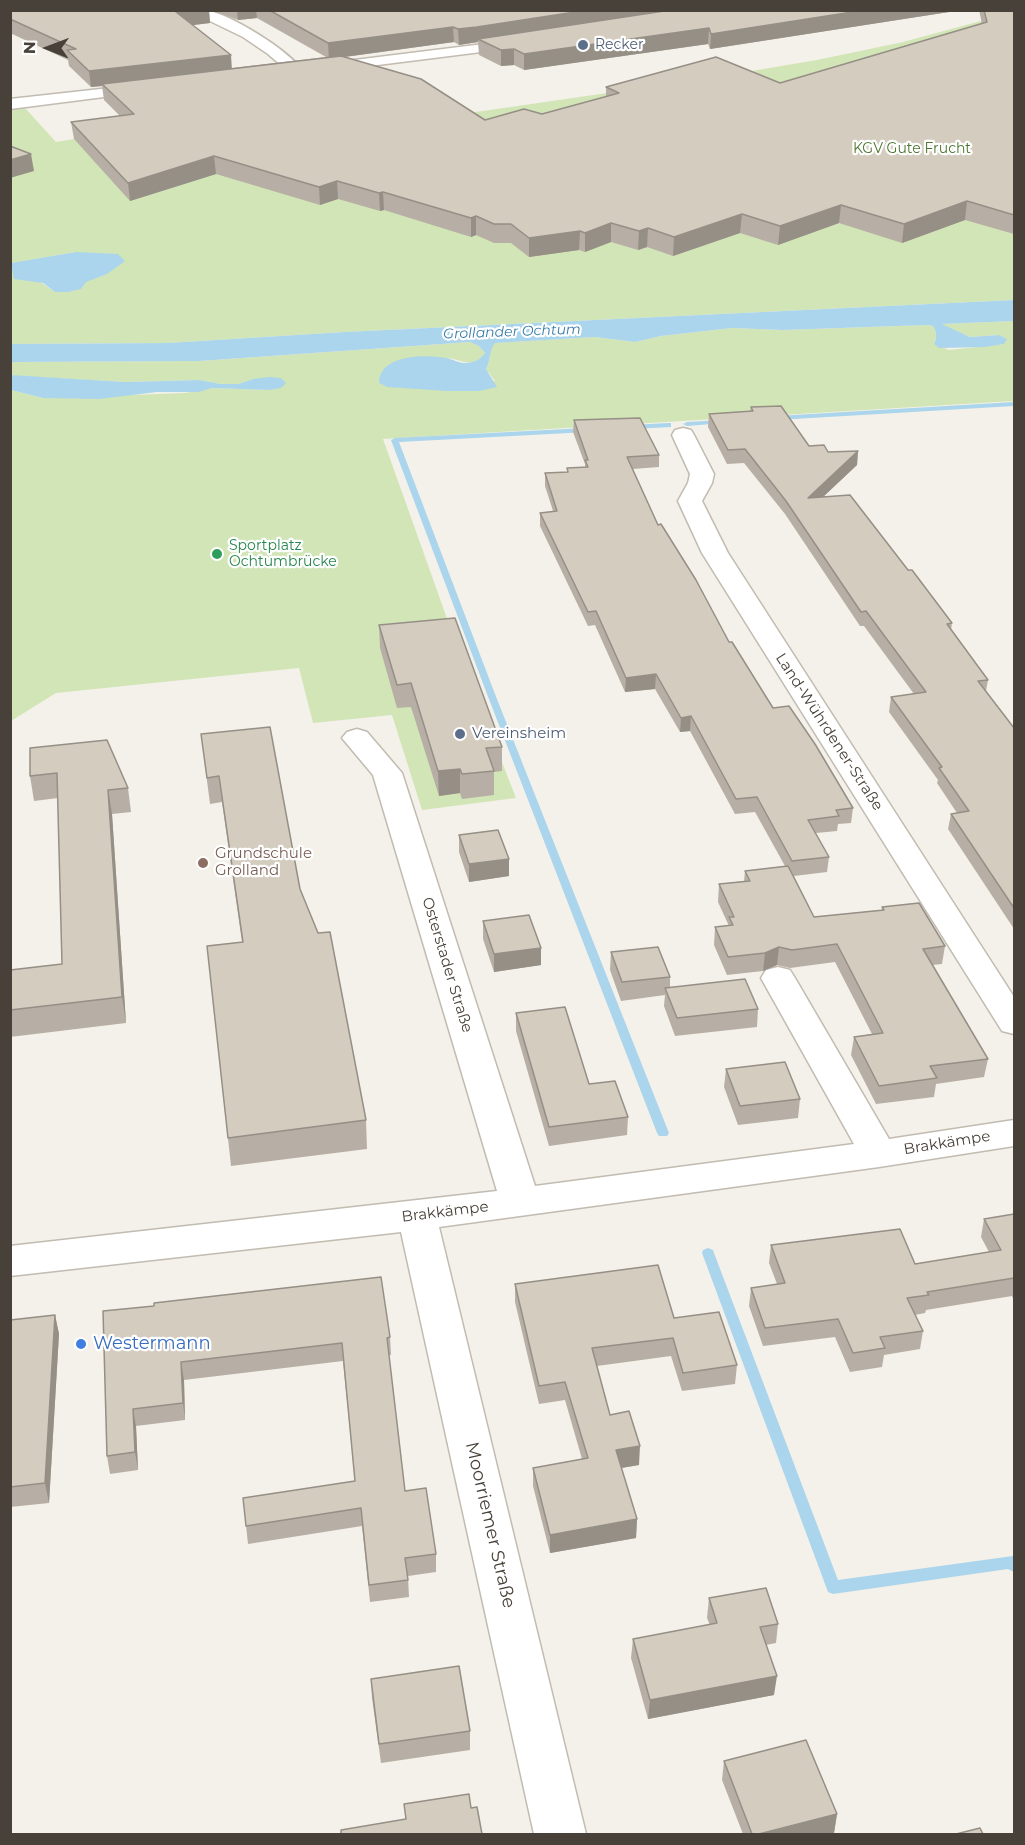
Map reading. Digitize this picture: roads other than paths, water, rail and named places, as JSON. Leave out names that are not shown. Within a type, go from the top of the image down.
[{"type":"street","points":[[193,10],[272,48],[296,71]]},
{"type":"street","points":[[272,74],[542,40]]},
{"type":"street","points":[[10,104],[166,86]]},
{"type":"street","name":"Land-Wührdener-Straße","points":[[683,435],[702,474],[700,483],[690,501],[715,553],[1014,1023]]},
{"type":"street","name":"Osterstader Straße","points":[[357,738],[387,772],[520,1202]]},
{"type":"street","points":[[778,978],[879,1154]]},
{"type":"street","name":"Brakkämpe","points":[[10,1260],[417,1216],[879,1154],[1014,1133]]},
{"type":"street","name":"Moorriemer Straße","points":[[417,1216],[560,1834]]},
{"type":"water","points":[[76,252],[118,254],[125,261],[107,274],[86,282],[81,289],[68,292],[55,292],[43,283],[14,279],[11,263]]},
{"type":"water","name":"Grollander Ochtum","points":[[1014,300],[1014,321],[942,324],[970,337],[999,335],[1007,339],[1004,344],[985,347],[939,348],[934,344],[936,335],[933,326],[927,325],[782,330],[732,328],[661,336],[635,342],[595,337],[495,343],[486,369],[497,387],[479,391],[387,387],[379,383],[381,373],[387,366],[405,358],[427,356],[464,363],[476,361],[485,353],[479,346],[470,342],[199,361],[11,362],[11,344],[168,343],[345,332]]},
{"type":"water","points":[[10,375],[125,382],[199,380],[221,384],[238,384],[269,377],[281,378],[286,383],[281,388],[269,390],[212,388],[198,392],[157,392],[99,399],[43,398],[11,390]]},
{"type":"waterway","points":[[777,418],[1014,404]]},
{"type":"waterway","points":[[687,424],[722,422]]},
{"type":"waterway","points":[[631,427],[668,425]]},
{"type":"waterway","points":[[585,430],[395,440],[491,694],[663,1133]]},
{"type":"waterway","points":[[708,1253],[833,1587],[1013,1562],[1014,1566]]},
{"type":"place","name":"Recker","points":[[583,45]]},
{"type":"place","name":"Sportplatz Ochtumbrücke","points":[[217,554]]},
{"type":"place","name":"Vereinsheim","points":[[460,734]]},
{"type":"place","name":"Grundschule Grolland","points":[[203,863]]},
{"type":"place","name":"Westermann","points":[[81,1344]]},
{"type":"park label","name":"KGV Gute Frucht","points":[[912,149]]}]
